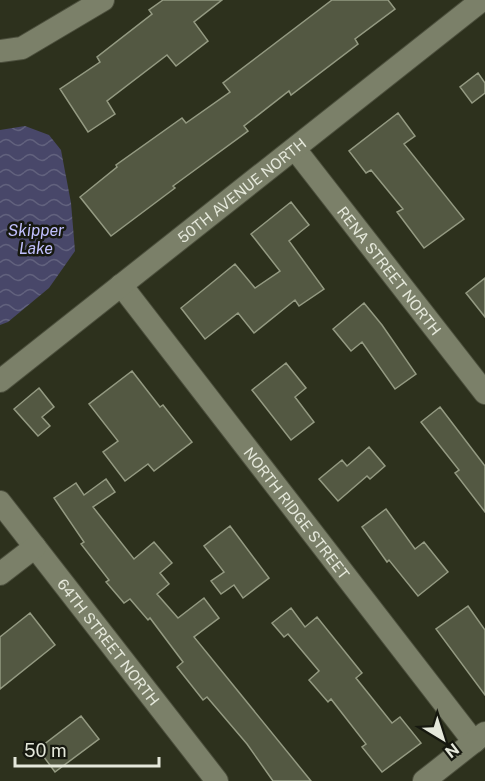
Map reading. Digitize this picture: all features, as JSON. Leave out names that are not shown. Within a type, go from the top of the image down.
[{"type":"street","points":[[0,51],[22,48],[102,0]]},
{"type":"street","name":"50TH AVENUE NORTH","points":[[0,381],[482,0]]},
{"type":"street","name":"RENA STREET NORTH","points":[[295,149],[485,393]]},
{"type":"street","name":"NORTH RIDGE STREET","points":[[121,285],[480,738]]},
{"type":"street","name":"64TH STREET NORTH","points":[[0,502],[217,781]]},
{"type":"street","points":[[0,574],[35,547]]},
{"type":"street","points":[[424,781],[480,738]]},
{"type":"water","name":"Skipper Lake","points":[[25,126],[49,135],[61,150],[71,203],[75,251],[49,288],[8,322],[0,325],[0,130]]},
{"type":"building","points":[[163,0],[222,0],[194,22],[208,41],[176,66],[167,55],[107,101],[115,114],[88,132],[60,89],[100,62],[97,57],[152,14],[149,10]]},
{"type":"building","points":[[332,0],[388,0],[395,9],[355,39],[358,44],[291,95],[289,91],[244,126],[248,131],[173,186],[175,188],[111,236],[80,197],[117,167],[116,165],[182,118],[186,123],[230,92],[223,83]]},
{"type":"building","points":[[478,73],[485,83],[485,93],[472,103],[460,87]]},
{"type":"building","points":[[398,113],[415,136],[404,144],[464,219],[424,248],[397,212],[403,209],[371,170],[366,173],[349,151]]},
{"type":"building","points":[[291,202],[309,225],[289,241],[324,289],[299,306],[295,300],[254,333],[238,313],[205,339],[181,308],[235,264],[255,288],[280,271],[251,234]]},
{"type":"building","points":[[485,278],[485,317],[466,293]]},
{"type":"building","points":[[364,303],[416,374],[395,389],[362,342],[351,351],[333,329]]},
{"type":"building","points":[[286,363],[306,388],[295,397],[314,422],[291,440],[252,390]]},
{"type":"building","points":[[132,371],[160,407],[163,405],[192,442],[154,471],[148,464],[125,481],[103,452],[118,441],[89,404]]},
{"type":"building","points":[[39,388],[54,407],[42,417],[50,426],[38,436],[14,409]]},
{"type":"building","points":[[440,407],[485,466],[485,512],[455,473],[459,470],[421,422]]},
{"type":"building","points":[[369,447],[385,466],[370,479],[367,476],[338,501],[319,479],[342,460],[347,466]]},
{"type":"building","points":[[106,479],[115,492],[93,507],[134,559],[154,542],[172,563],[160,573],[169,584],[157,594],[178,618],[204,598],[219,618],[194,637],[311,781],[273,781],[247,744],[207,697],[203,700],[177,667],[183,662],[150,618],[148,620],[130,599],[124,603],[106,582],[109,580],[81,544],[84,542],[54,498],[76,483],[84,495]]},
{"type":"building","points":[[386,509],[415,549],[424,542],[448,572],[418,596],[389,560],[387,562],[362,527]]},
{"type":"building","points":[[230,526],[269,578],[243,598],[234,585],[221,594],[211,581],[224,572],[204,546]]},
{"type":"building","points":[[468,606],[485,630],[485,695],[436,629]]},
{"type":"building","points":[[291,608],[305,627],[317,617],[362,673],[356,678],[392,723],[400,717],[421,743],[382,772],[362,747],[366,744],[331,699],[328,702],[309,680],[319,671],[288,634],[284,637],[272,623]]},
{"type":"building","points":[[30,613],[55,645],[0,689],[0,637]]},
{"type":"building","points":[[81,716],[99,739],[55,772],[38,749]]}]
